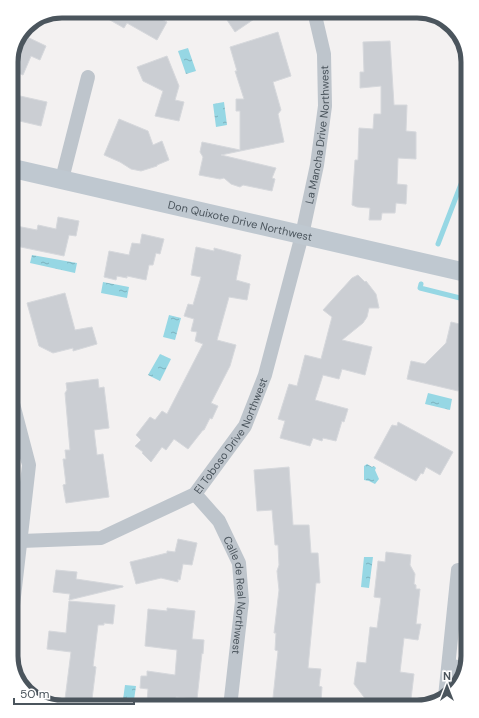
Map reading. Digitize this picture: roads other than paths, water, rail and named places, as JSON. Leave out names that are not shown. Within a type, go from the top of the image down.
[{"type":"street","name":"La Mancha Drive Northwest","points":[[302,235],[317,165],[325,106],[324,54],[316,18]]},
{"type":"street","points":[[62,179],[88,77]]},
{"type":"street","name":"Don Quixote Drive Northwest","points":[[18,170],[461,271]]},
{"type":"street","name":"El Toboso Drive Northwest","points":[[18,540],[101,538],[195,494],[245,426],[265,375],[302,235]]},
{"type":"street","points":[[18,423],[29,465],[18,528]]},
{"type":"street","name":"Calle de Real Northwest","points":[[195,494],[219,521],[239,563],[242,601],[231,700]]},
{"type":"street","points":[[446,689],[458,570]]},
{"type":"street","points":[[449,665],[459,668]]},
{"type":"water","points":[[188,48],[196,71],[186,74],[178,51]]},
{"type":"water","points":[[224,102],[227,125],[216,127],[213,104]]},
{"type":"water","points":[[32,255],[77,263],[75,273],[30,263]]},
{"type":"water","points":[[103,282],[129,287],[127,298],[101,293]]},
{"type":"water","points":[[169,315],[181,318],[175,340],[163,337]]},
{"type":"water","points":[[160,354],[171,359],[160,381],[148,375]]},
{"type":"water","points":[[428,393],[452,399],[450,410],[425,404]]},
{"type":"water","points":[[367,464],[376,468],[375,470],[379,479],[375,484],[364,480],[364,466]]},
{"type":"water","points":[[364,557],[373,557],[369,588],[361,587]]},
{"type":"water","points":[[125,685],[136,686],[134,700],[123,700]]},
{"type":"waterway","points":[[438,244],[461,184]]},
{"type":"waterway","points":[[421,284],[420,288],[461,298]]}]
